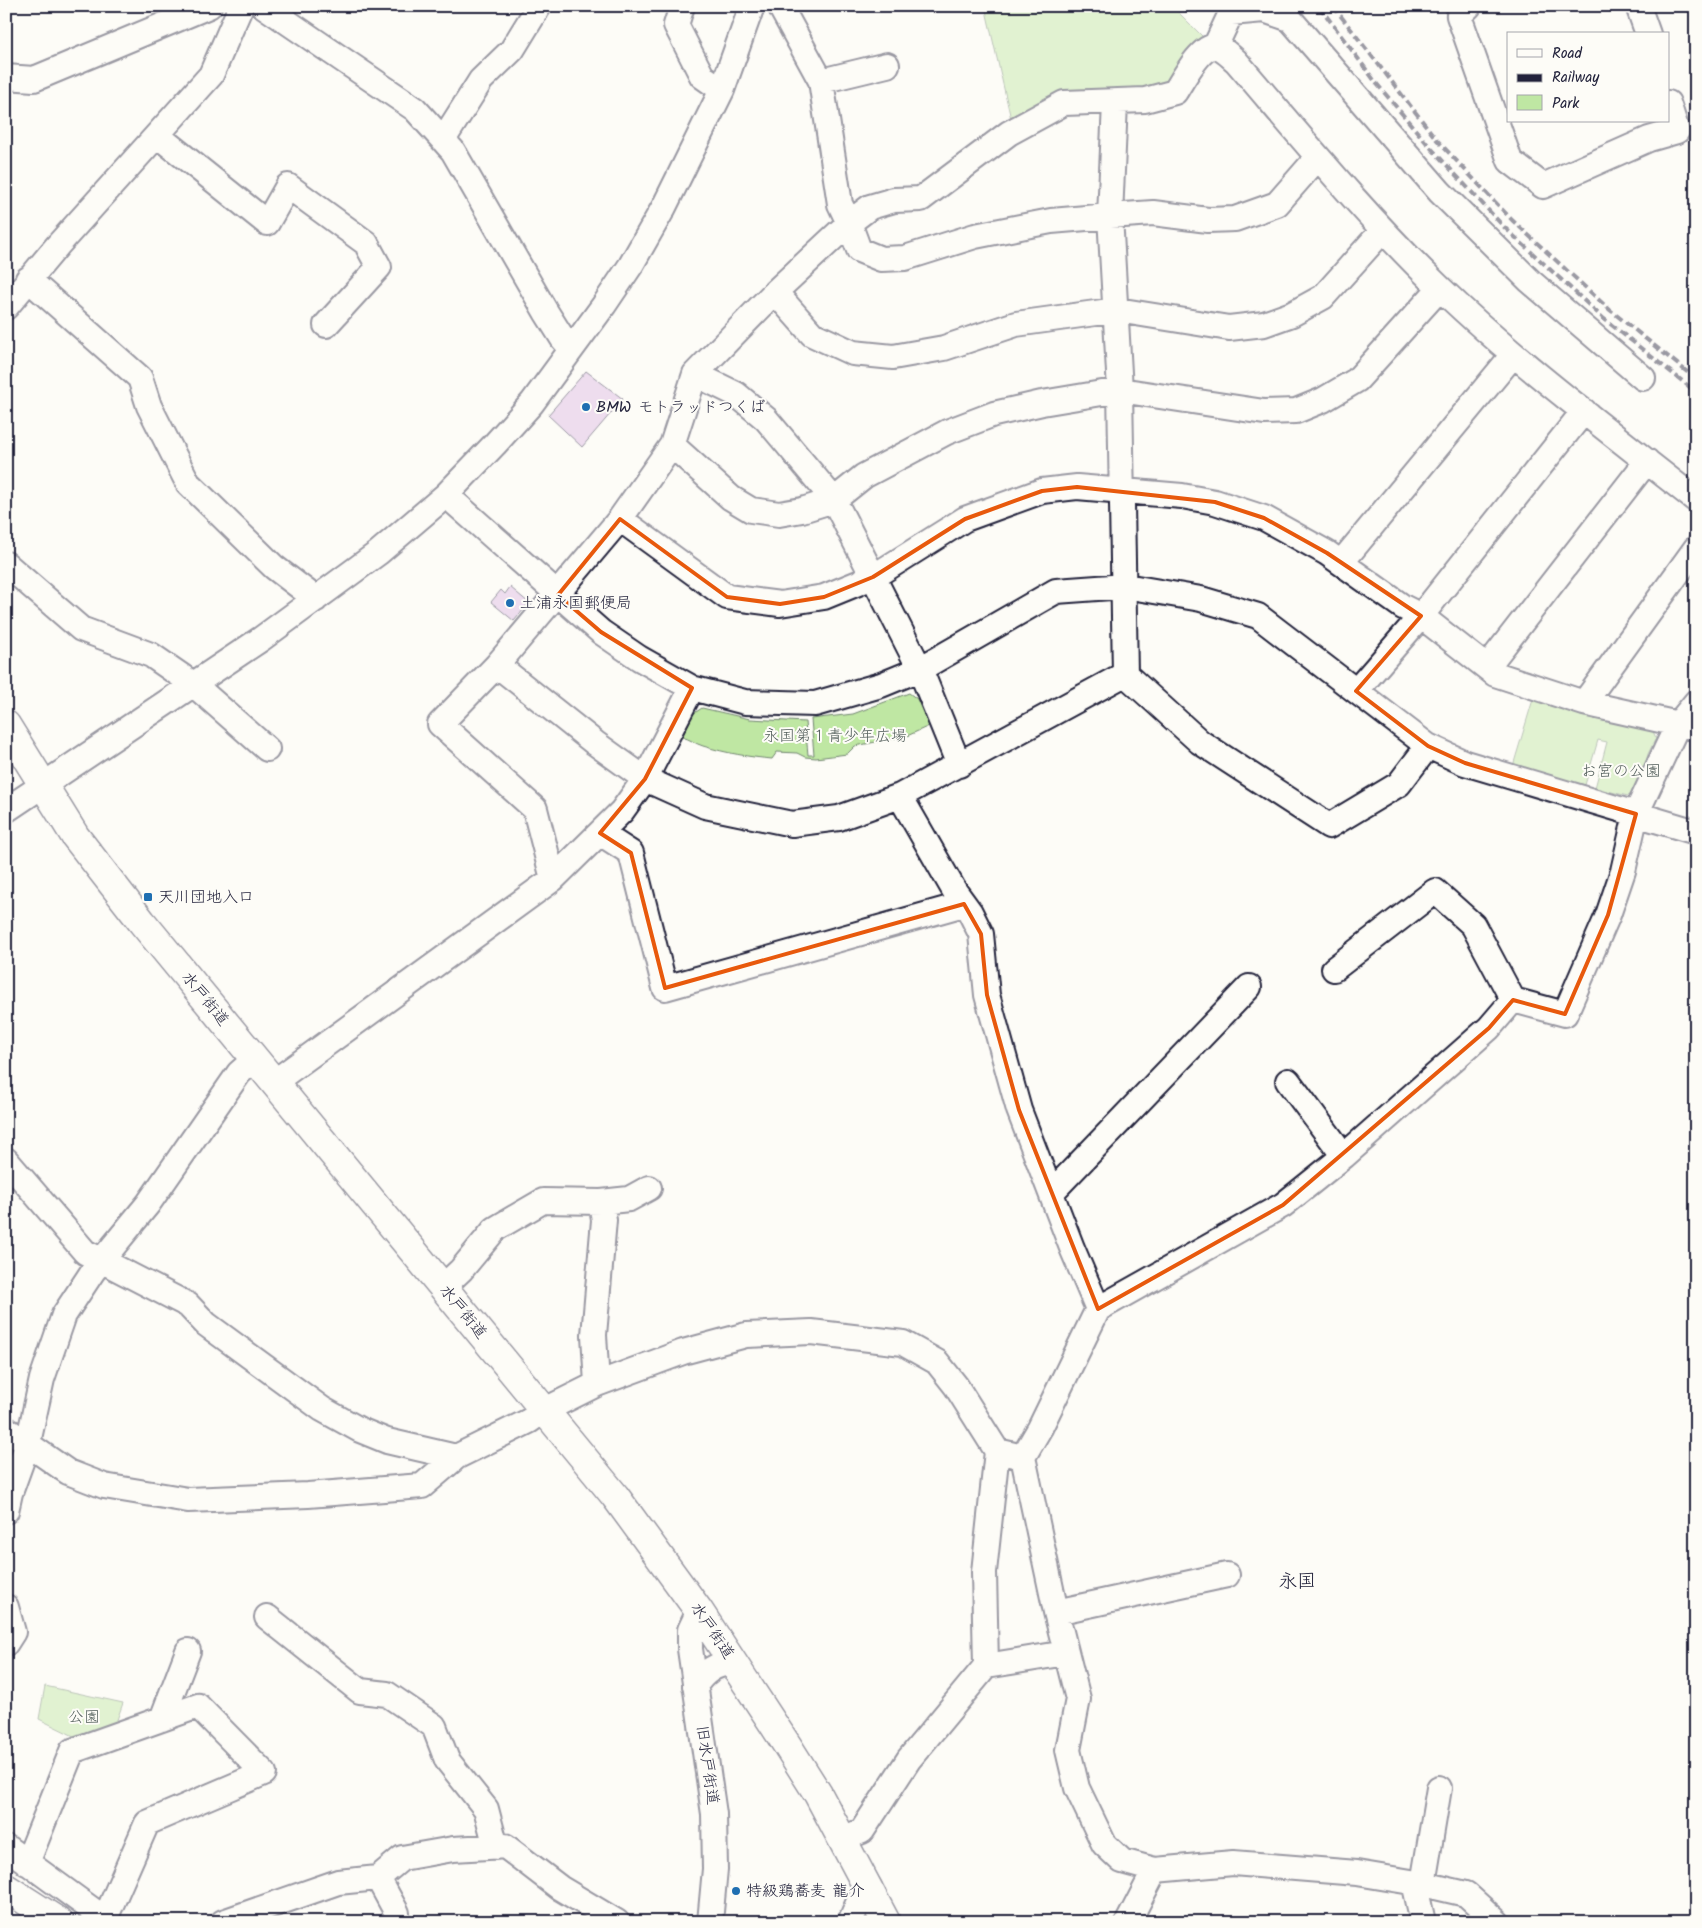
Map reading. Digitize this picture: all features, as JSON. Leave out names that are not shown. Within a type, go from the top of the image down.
[{"type":"highway","name":"水戸街道","points":[[6,724],[76,836],[130,907],[615,1496],[699,1611],[803,1770],[886,1922]]},
{"type":"highway","points":[[6,1888],[60,1922]]},
{"type":"street","points":[[6,77],[34,79],[209,6]]},
{"type":"street","points":[[6,307],[28,279],[211,75],[241,6]]},
{"type":"street","points":[[264,6],[415,109],[453,151],[546,312],[563,339],[572,348]]},
{"type":"street","points":[[443,140],[481,80],[512,50],[539,6]]},
{"type":"street","points":[[682,6],[676,25],[702,76],[722,90]]},
{"type":"street","points":[[6,810],[261,639],[378,553],[446,495],[532,403],[631,265],[664,207],[722,90],[752,6]]},
{"type":"street","points":[[780,6],[821,81],[840,204],[859,250],[881,259],[905,258],[975,236],[1051,221],[1153,213],[1208,220],[1235,219],[1277,204],[1318,157]]},
{"type":"street","points":[[1469,6],[1459,16],[1510,161],[1543,186],[1650,139],[1686,134],[1670,106]]},
{"type":"street","points":[[1638,6],[1647,32]]},
{"type":"street","points":[[1215,46],[1231,13],[1264,10],[1290,20],[1440,192],[1530,282],[1643,378]]},
{"type":"street","points":[[553,879],[535,809],[440,724],[497,665],[558,595],[620,519],[672,445],[695,374],[775,292],[849,222],[870,207],[894,200],[921,199],[1008,133],[1064,104],[1115,103],[1145,100],[1175,92],[1198,58],[1208,48],[1215,46],[1226,52],[1236,61],[1383,230],[1440,288],[1513,355],[1696,500]]},
{"type":"street","points":[[821,81],[887,65]]},
{"type":"street","points":[[1115,103],[1110,216],[1117,310],[1120,390],[1125,586],[1125,674],[1200,742],[1329,826],[1398,784],[1428,746]]},
{"type":"street","points":[[157,135],[267,223],[288,186],[366,243],[379,267],[326,325]]},
{"type":"street","points":[[775,292],[812,334],[853,354],[893,357],[944,348],[1016,324],[1117,310],[1229,328],[1264,324],[1292,314],[1323,297],[1383,230]]},
{"type":"street","points":[[28,279],[140,378],[149,406],[188,483],[274,567],[316,599]]},
{"type":"street","points":[[672,445],[731,498],[751,510],[779,514],[802,510],[834,500],[864,476],[963,426],[994,414],[1120,390],[1264,412],[1296,411],[1323,400],[1357,380],[1440,288]]},
{"type":"street","points":[[1341,562],[1513,355]]},
{"type":"street","points":[[695,374],[736,394],[766,419],[834,500],[920,669],[959,765]]},
{"type":"street","points":[[1356,692],[1421,616],[1584,411]]},
{"type":"street","points":[[1487,667],[1647,461]]},
{"type":"street","points":[[620,519],[727,597],[780,604],[824,597],[873,577],[965,519],[1042,491],[1077,487],[1182,496],[1215,502],[1264,518],[1341,562],[1403,607],[1421,616],[1495,674],[1584,703],[1687,726]]},
{"type":"street","points":[[446,495],[558,595],[609,637],[639,658],[692,688],[745,702],[815,704],[881,685],[920,669],[1056,591],[1125,586],[1201,599],[1258,616],[1428,746],[1465,763],[1696,832]]},
{"type":"street","points":[[1584,703],[1696,548]]},
{"type":"street","points":[[6,564],[81,629],[151,655],[193,684],[267,749]]},
{"type":"street","points":[[497,665],[595,743],[646,780],[705,806],[792,824],[839,818],[900,796],[1125,674]]},
{"type":"street","points":[[274,1082],[553,879],[622,811],[646,780],[692,688]]},
{"type":"street","points":[[1334,969],[1435,891],[1473,925],[1513,1000],[1565,1014],[1608,915],[1623,871],[1636,814],[1687,726],[1696,702]]},
{"type":"street","points":[[900,796],[981,934],[987,995],[1019,1110],[1098,1309]]},
{"type":"street","points":[[600,833],[631,853],[665,988],[964,904]]},
{"type":"street","points":[[1051,1192],[1140,1103],[1249,987]]},
{"type":"street","points":[[1497,1922],[1466,1894],[1419,1883],[1357,1873],[1233,1864],[1154,1870],[1122,1861],[1104,1844],[1076,1788],[1068,1750],[1078,1699],[1056,1612],[1023,1457],[1040,1428],[1098,1309],[1283,1205],[1344,1156],[1488,1028],[1513,1000]]},
{"type":"street","points":[[6,1511],[10,1493],[28,1443],[42,1379],[64,1315],[101,1262],[148,1204],[239,1073],[255,1059]]},
{"type":"street","points":[[1288,1081],[1344,1156]]},
{"type":"street","points":[[6,1160],[85,1252],[101,1262],[188,1305],[206,1324],[337,1417],[387,1441],[456,1457]]},
{"type":"street","points":[[442,1287],[461,1270],[495,1228],[543,1201],[601,1202],[629,1198],[649,1188]]},
{"type":"street","points":[[597,1384],[594,1336],[604,1220],[601,1202]]},
{"type":"street","points":[[6,1429],[68,1472],[104,1486],[188,1500],[308,1495],[422,1486],[456,1457],[529,1421],[543,1410],[597,1384],[683,1352],[746,1334],[811,1332],[903,1343],[937,1362],[956,1386],[997,1451],[984,1572],[986,1666]]},
{"type":"street","points":[[997,1451],[1023,1457]]},
{"type":"street","points":[[1056,1612],[1227,1575]]},
{"type":"street","points":[[6,1607],[13,1632],[6,1643]]},
{"type":"street","name":"旧水戸街道","points":[[699,1611],[690,1630],[695,1686],[714,1814],[715,1870],[710,1922]]},
{"type":"street","points":[[267,1617],[360,1691],[387,1694],[434,1726],[447,1760],[486,1809],[496,1847]]},
{"type":"street","points":[[162,1719],[188,1652]]},
{"type":"street","points":[[842,1839],[862,1831],[909,1759],[986,1666],[1066,1652]]},
{"type":"street","points":[[695,1686],[712,1668],[724,1663],[734,1664]]},
{"type":"street","points":[[6,1847],[27,1864],[107,1920],[147,1823],[264,1773],[198,1706],[72,1751],[27,1864]]},
{"type":"street","points":[[1423,1922],[1419,1883],[1439,1788]]},
{"type":"street","points":[[224,1922],[338,1882],[378,1878],[402,1858],[453,1849],[505,1846],[560,1888],[617,1922]]},
{"type":"street","points":[[1128,1922],[1154,1870]]},
{"type":"street","points":[[378,1878],[397,1912],[396,1922]]},
{"type":"street","points":[[850,1922],[862,1894],[869,1888]]},
{"type":"highlighted area","points":[[1077,487],[1215,502],[1264,518],[1327,553],[1421,616],[1356,691],[1428,746],[1465,763],[1636,814],[1608,915],[1565,1014],[1513,1000],[1489,1028],[1283,1205],[1098,1309],[1019,1110],[987,995],[981,934],[964,904],[665,988],[631,853],[600,833],[645,779],[692,688],[601,632],[558,595],[620,519],[727,597],[780,604],[824,597],[873,577],[965,519],[1042,491]]},
{"type":"green space","points":[[985,6],[1172,6],[1203,37],[1189,51],[1169,83],[1011,119]]},
{"type":"green space","name":"永国第１青少年広場","points":[[909,693],[917,699],[929,726],[907,736],[855,746],[847,754],[816,758],[805,757],[797,753],[777,752],[772,759],[712,748],[682,737],[693,714],[702,708],[750,719],[805,722],[808,755],[814,755],[811,719],[853,714]]},
{"type":"green space","name":"お宮の公園","points":[[1534,696],[1651,727],[1656,738],[1648,754],[1638,791],[1628,796],[1595,788],[1607,742],[1598,740],[1585,785],[1513,766]]},
{"type":"green space","name":"公園","points":[[45,1686],[123,1703],[113,1731],[84,1741],[39,1719]]},
{"type":"building","name":"BMW モトラッドつくば","points":[[586,371],[623,399],[582,447],[548,415]]},
{"type":"building","points":[[510,587],[529,603],[514,621],[491,602],[501,590],[505,594]]},
{"type":"railway","points":[[1319,6],[1377,84],[1430,147],[1504,227],[1603,318],[1696,392]]},
{"type":"railway","points":[[1333,6],[1437,140],[1512,220],[1610,310],[1696,379]]},
{"type":"place","name":"BMW モトラッドつくば","points":[[586,407]]},
{"type":"place","name":"土浦永国郵便局","points":[[510,603]]},
{"type":"place","name":"天川団地入口","points":[[148,897]]},
{"type":"place","name":"特級鶏蕎麦 龍介","points":[[736,1891]]},
{"type":"district","name":"永国","points":[[1297,1582]]}]
